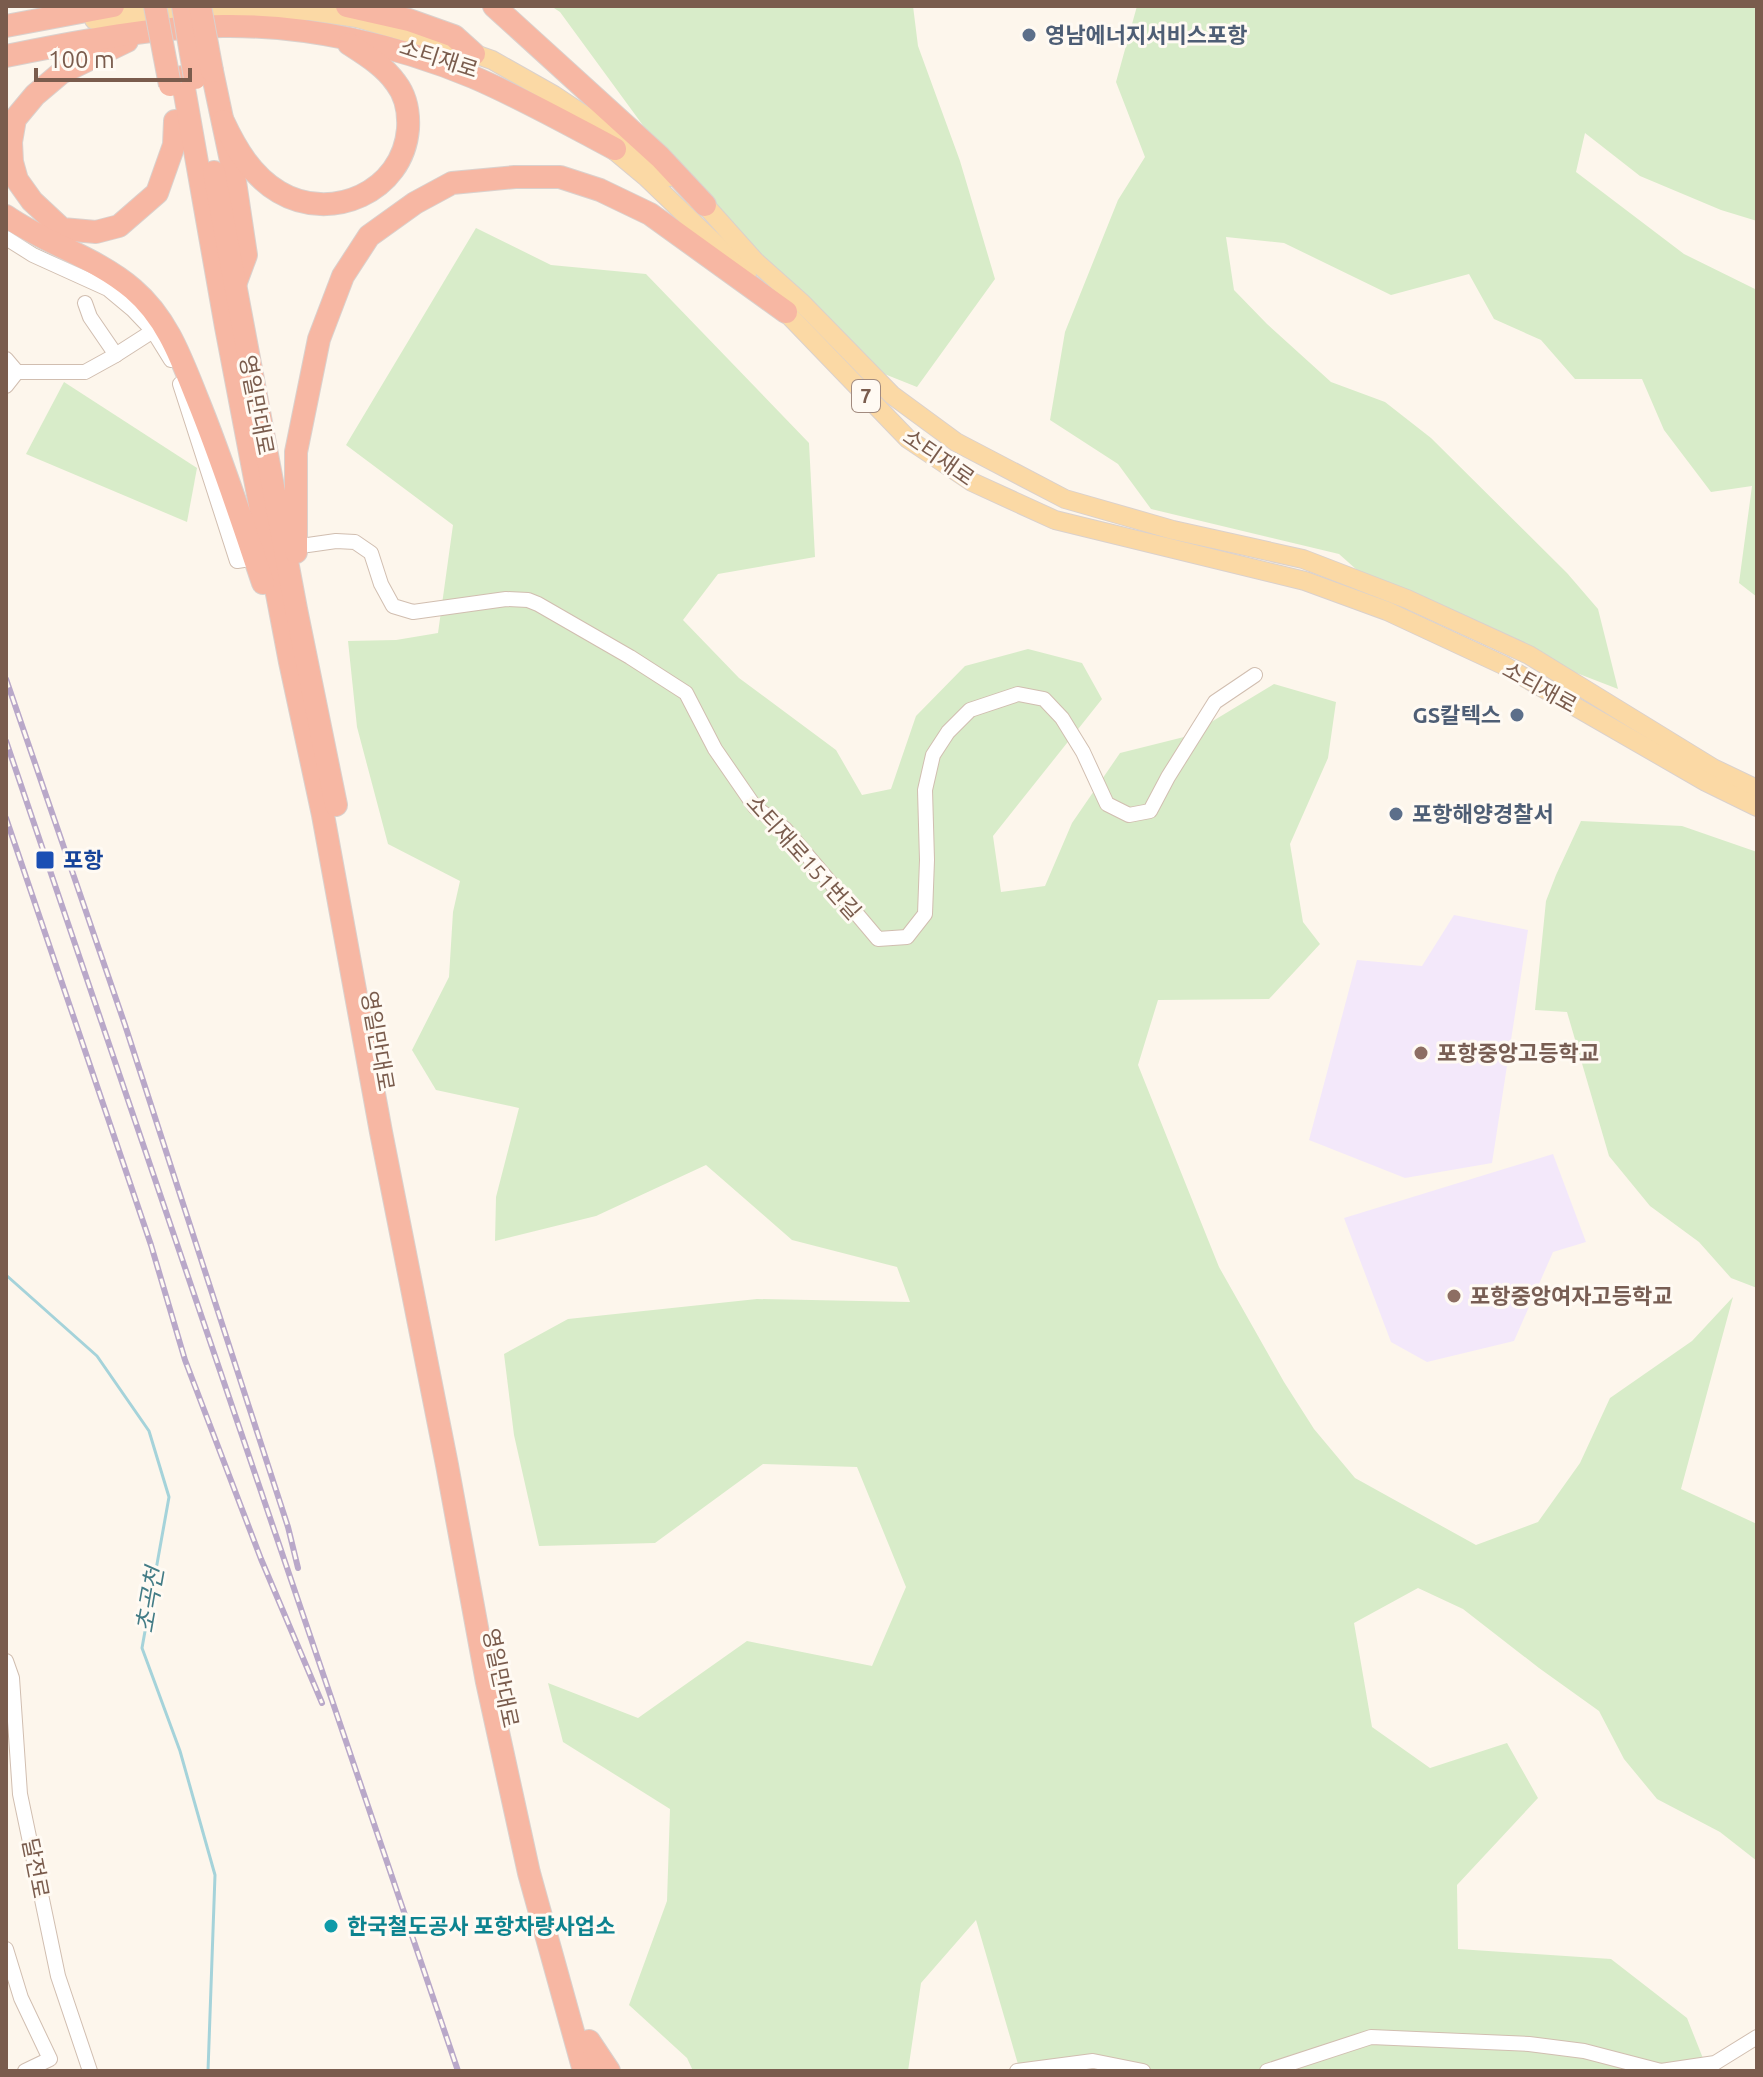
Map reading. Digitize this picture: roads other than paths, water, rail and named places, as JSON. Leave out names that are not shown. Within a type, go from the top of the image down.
[{"type":"highway","points":[[52,6],[81,6]]},
{"type":"highway","points":[[6,26],[113,6]]},
{"type":"highway","points":[[155,6],[190,78],[223,121],[249,166],[267,183],[295,200],[314,204],[349,202],[367,194],[395,168],[407,137],[407,106],[403,94],[387,72],[347,43],[325,35]]},
{"type":"highway","name":"영일만대로","points":[[168,6],[190,78]]},
{"type":"highway","name":"영일만대로","points":[[183,6],[190,78],[228,288],[226,327],[290,662],[326,830],[502,1756],[529,1873],[583,2043],[599,2071]]},
{"type":"highway","points":[[146,33],[61,73],[35,95],[15,119],[11,142],[17,180],[32,201],[62,229],[96,232],[119,226],[157,193],[174,145],[175,121],[190,78],[200,6]]},
{"type":"highway","points":[[347,6],[409,20],[454,36],[474,54]]},
{"type":"highway","points":[[494,6],[660,157],[705,205]]},
{"type":"highway","points":[[6,56],[95,39],[184,28],[226,26],[325,35],[386,48],[473,77],[615,149]]},
{"type":"highway","points":[[175,121],[187,161],[201,231],[228,288]]},
{"type":"highway","points":[[223,121],[246,255],[228,288]]},
{"type":"highway","points":[[296,609],[296,452],[319,339],[343,276],[369,236],[415,203],[452,183],[515,177],[560,177],[600,190],[650,214],[786,312]]},
{"type":"highway","points":[[6,216],[133,289],[156,312],[172,336],[218,448],[290,662]]},
{"type":"highway","name":"영일만대로","points":[[228,288],[238,305],[498,1668],[583,2043],[584,2071]]},
{"type":"highway","points":[[577,2071],[583,2043]]},
{"type":"highway","points":[[583,2043],[609,2071]]},
{"type":"main road","name":"소티재로","points":[[6,35],[91,20],[198,7],[310,11],[357,18],[492,60],[554,95],[608,131],[705,205],[755,261],[802,303],[892,395],[956,442],[1065,499],[1173,530],[1303,559],[1407,599],[1529,655],[1713,768],[1757,789]]},
{"type":"main road","name":"소티재로","points":[[6,48],[116,30],[210,19],[253,19],[313,24],[361,35],[484,72],[549,105],[615,149],[786,312],[908,439],[972,482],[1055,520],[1305,581],[1387,611],[1503,665],[1706,782],[1757,807]]},
{"type":"street","points":[[6,238],[33,255],[108,289],[153,331],[169,356],[185,395],[237,561],[250,559]]},
{"type":"street","points":[[85,303],[90,317],[116,355]]},
{"type":"street","points":[[6,359],[17,372],[85,372],[153,331]]},
{"type":"street","points":[[6,386],[17,372]]},
{"type":"street","name":"소티재로151번길","points":[[308,545],[355,542],[371,553],[381,584],[393,606],[413,612],[506,599],[528,600],[630,657],[686,693],[715,749],[755,807],[785,829],[878,939],[907,937],[925,914],[925,790],[933,755],[948,732],[970,710],[1018,694],[1044,699],[1062,718],[1083,752],[1107,804],[1129,815],[1150,811],[1215,702],[1255,675]]},
{"type":"street","name":"달전로","points":[[6,1661],[12,1678],[14,1797],[58,1976],[90,2071]]},
{"type":"street","points":[[6,1949],[21,1998],[50,2059],[25,2071]]},
{"type":"street","points":[[1267,2071],[1371,2037],[1529,2044],[1584,2051],[1661,2071],[1715,2063],[1757,2037]]},
{"type":"street","points":[[1017,2071],[1093,2061],[1143,2071]]},
{"type":"waterway","name":"초곡천","points":[[6,1275],[97,1356],[149,1431],[169,1497],[142,1648],[180,1751],[215,1875],[208,2071]]},
{"type":"railway","points":[[6,679],[125,1025],[288,1527],[298,1568]]},
{"type":"railway","points":[[6,741],[458,2071]]},
{"type":"railway","points":[[6,818],[151,1245],[185,1360],[261,1559],[322,1703]]},
{"type":"place","name":"영남에너지서비스포항","points":[[1029,35]]},
{"type":"place","name":"GS칼텍스","points":[[1517,715]]},
{"type":"place","name":"포항해양경찰서","points":[[1396,814]]},
{"type":"place","name":"포항","points":[[45,860]]},
{"type":"place","name":"포항중앙고등학교","points":[[1421,1053]]},
{"type":"place","name":"포항중앙여자고등학교","points":[[1454,1296]]},
{"type":"place","name":"한국철도공사 포항차량사업소","points":[[331,1926]]}]
